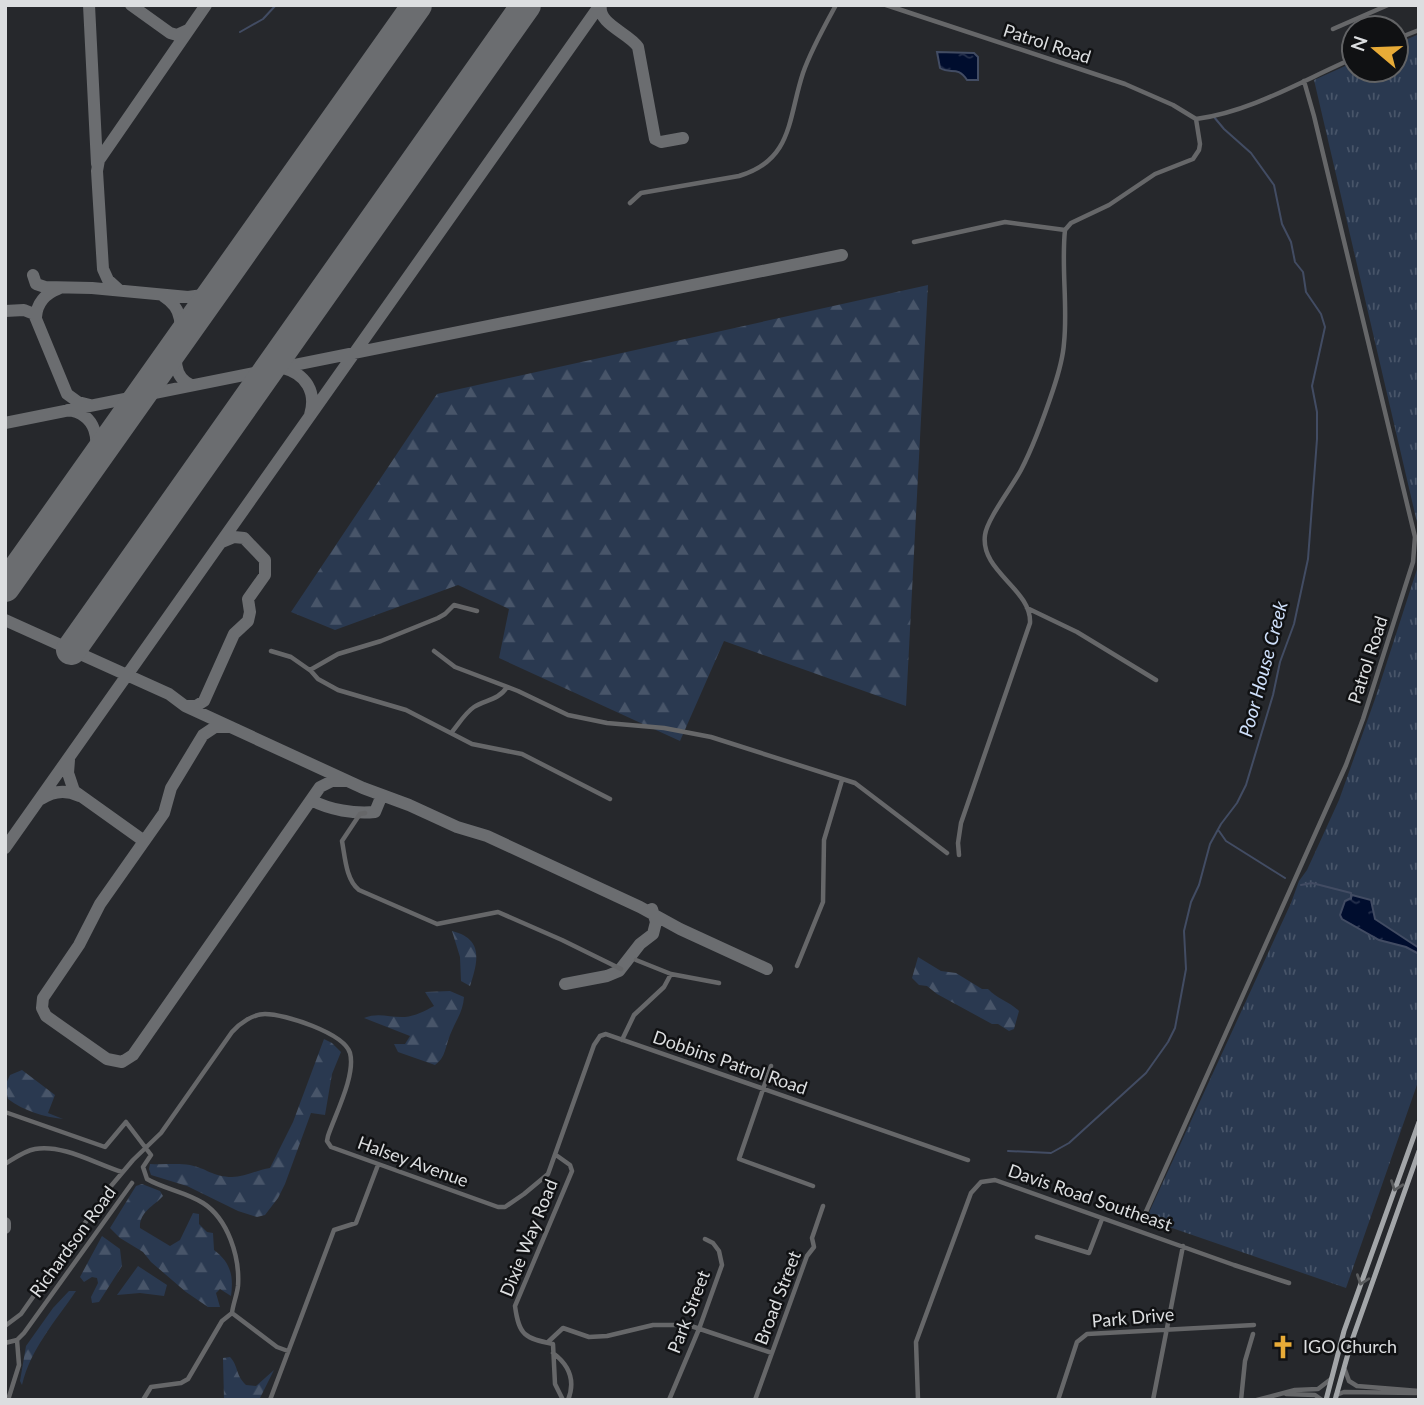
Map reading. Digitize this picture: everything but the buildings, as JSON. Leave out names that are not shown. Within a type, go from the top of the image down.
[{"type":"main road","points":[[1324,1400],[1351,1310],[1419,1122]]},
{"type":"main road","points":[[1335,1398],[1419,1151]]},
{"type":"street","points":[[630,204],[641,193],[739,176],[755,171],[773,159],[786,138],[804,69],[836,5]]},
{"type":"street","name":"Patrol Road","points":[[886,5],[1125,85],[1173,105],[1196,119]]},
{"type":"street","points":[[1334,29],[1388,5]]},
{"type":"street","points":[[959,855],[961,823],[1030,619],[1027,608],[1000,575],[984,541],[991,518],[1008,494],[1026,460],[1053,391],[1064,342],[1065,230],[1071,223],[1109,205],[1155,174],[1192,159],[1200,144],[1196,119],[1237,108],[1340,64]]},
{"type":"street","name":"Patrol Road","points":[[1144,1216],[1346,765],[1413,562],[1415,537],[1304,81]]},
{"type":"street","points":[[914,242],[1005,222],[1065,230]]},
{"type":"street","points":[[310,670],[338,654],[381,641],[438,618],[454,605],[477,611]]},
{"type":"street","points":[[1027,608],[1077,632],[1156,680]]},
{"type":"street","points":[[271,651],[282,653],[338,690],[406,710],[472,744],[532,758],[610,799]]},
{"type":"street","points":[[435,651],[455,667],[568,715],[711,737],[861,786],[947,853]]},
{"type":"street","points":[[451,733],[474,706],[498,697],[507,687]]},
{"type":"street","points":[[797,965],[823,902],[824,840],[842,780]]},
{"type":"street","points":[[365,813],[360,814],[342,841],[349,875],[353,886],[359,890],[438,924],[498,912],[573,944],[621,969]]},
{"type":"street","points":[[636,960],[671,974],[719,984]]},
{"type":"street","points":[[622,1040],[634,1015],[664,987],[671,974]]},
{"type":"street","name":"Halsey Avenue","points":[[5,1326],[11,1324],[20,1314],[122,1172],[161,1133],[232,1031],[240,1024],[266,1014],[335,1035],[346,1045],[351,1056],[351,1069],[327,1141],[336,1150],[498,1208],[505,1207],[548,1174],[594,1045],[600,1036],[606,1034]]},
{"type":"street","name":"Dobbins Patrol Road","points":[[606,1034],[968,1160]]},
{"type":"street","points":[[771,1066],[739,1159],[813,1186]]},
{"type":"street","points":[[5,1112],[105,1147],[126,1122],[151,1156],[144,1167],[147,1179],[201,1202],[221,1220],[237,1265],[238,1282],[232,1312],[222,1321],[188,1379],[151,1387],[143,1400]]},
{"type":"street","points":[[5,1164],[34,1149],[53,1149],[122,1172]]},
{"type":"street","name":"Dixie Way Road","points":[[556,1155],[570,1165],[572,1171],[515,1306],[517,1325],[531,1340],[553,1344],[555,1384],[563,1400]]},
{"type":"street","points":[[270,1400],[334,1230],[356,1223],[378,1164]]},
{"type":"street","name":"Davis Road Southeast","points":[[918,1400],[916,1342],[971,1193],[981,1182],[995,1180],[1289,1283]]},
{"type":"street","name":"Richardson Road","points":[[17,1340],[132,1183]]},
{"type":"street","name":"Broad Street","points":[[755,1400],[807,1256],[814,1247],[812,1238],[823,1206]]},
{"type":"street","points":[[1037,1237],[1089,1253],[1102,1219]]},
{"type":"street","name":"Park Street","points":[[669,1400],[699,1329],[723,1260],[713,1243],[705,1239]]},
{"type":"street","points":[[1153,1400],[1184,1246]]},
{"type":"street","points":[[232,1312],[269,1341],[288,1351]]},
{"type":"street","points":[[547,1343],[563,1328],[589,1337],[665,1324],[688,1325],[772,1353]]},
{"type":"street","name":"Park Drive","points":[[1058,1400],[1080,1337],[1087,1334],[1254,1325]]},
{"type":"street","points":[[1241,1400],[1245,1362],[1253,1334]]},
{"type":"street","points":[[5,1343],[17,1340],[19,1365],[8,1400]]},
{"type":"street","points":[[553,1352],[565,1362],[572,1377],[572,1392],[568,1400]]},
{"type":"street","points":[[1344,1367],[1347,1378],[1357,1386],[1419,1392]]},
{"type":"street","points":[[1257,1400],[1318,1389],[1331,1379]]},
{"type":"street","points":[[1335,1398],[1344,1392],[1419,1392]]},
{"type":"street","points":[[1281,1394],[1315,1395],[1324,1400]]},
{"type":"green space","points":[[1419,34],[1419,531],[1314,80],[1340,68],[1340,84],[1410,84],[1410,38]]},
{"type":"green space","points":[[928,285],[906,706],[724,641],[680,741],[499,658],[509,609],[458,585],[335,630],[291,612],[437,394]]},
{"type":"green space","points":[[1419,563],[1419,1079],[1346,1288],[1146,1219],[1299,881],[1307,870],[1339,800]]},
{"type":"green space","points":[[452,931],[469,939],[474,945],[476,960],[470,986],[461,981],[460,957]]},
{"type":"green space","points":[[918,957],[941,971],[956,973],[982,989],[988,989],[1019,1011],[1014,1029],[1009,1031],[998,1024],[992,1024],[927,986],[919,985],[912,978]]},
{"type":"green space","points":[[450,991],[464,997],[461,1012],[443,1055],[435,1065],[398,1052],[394,1044],[405,1044],[410,1036],[364,1018],[380,1015],[405,1017],[416,1014],[434,1006],[425,992]]},
{"type":"green space","points":[[324,1039],[341,1052],[332,1074],[325,1115],[311,1113],[285,1184],[265,1215],[257,1217],[238,1211],[187,1186],[151,1175],[150,1164],[190,1165],[220,1176],[232,1177],[270,1168],[293,1122]]},
{"type":"green space","points":[[22,1070],[55,1095],[48,1113],[63,1119],[34,1113],[8,1099],[5,1086],[10,1075]]},
{"type":"green space","points":[[142,1184],[160,1191],[163,1196],[144,1213],[140,1228],[170,1246],[180,1240],[193,1213],[199,1214],[199,1224],[207,1232],[213,1233],[214,1250],[227,1264],[232,1282],[231,1296],[220,1289],[216,1293],[220,1307],[208,1307],[186,1292],[143,1252],[120,1238],[110,1228],[136,1186]]},
{"type":"green space","points":[[102,1236],[120,1249],[122,1266],[99,1302],[92,1303],[91,1297],[98,1283],[97,1278],[92,1277],[84,1282],[80,1277]]},
{"type":"green space","points":[[138,1266],[167,1285],[164,1296],[140,1293],[117,1295]]},
{"type":"green space","points":[[69,1291],[76,1291],[31,1359],[22,1385],[20,1381],[26,1346],[53,1308]]},
{"type":"green space","points":[[230,1357],[246,1385],[256,1386],[274,1370],[259,1400],[224,1400],[223,1358]]},
{"type":"water","points":[[937,52],[974,53],[978,57],[978,80],[967,80],[957,71],[940,68]]},
{"type":"water","points":[[1352,895],[1371,900],[1375,919],[1419,948],[1419,954],[1406,947],[1379,940],[1342,919],[1340,915],[1345,901]]},
{"type":"waterway","points":[[240,32],[263,19],[276,5]]},
{"type":"waterway","name":"Poor House Creek","points":[[1008,1151],[1051,1153],[1069,1143],[1146,1073],[1168,1042],[1175,1028],[1186,969],[1184,931],[1191,902],[1199,885],[1210,844],[1246,785],[1280,662],[1294,624],[1308,559],[1317,439],[1317,412],[1312,386],[1325,327],[1321,314],[1306,292],[1303,272],[1295,262],[1291,242],[1282,224],[1274,185],[1251,153],[1214,117]]},
{"type":"waterway","points":[[1219,831],[1226,841],[1285,878]]},
{"type":"waterway","points":[[1301,885],[1312,883],[1351,893],[1351,899]]},
{"type":"taxiway","points":[[89,5],[97,164]]},
{"type":"taxiway","points":[[131,5],[170,33],[177,35],[188,30]]},
{"type":"taxiway","points":[[119,290],[108,280],[103,269],[97,171],[99,160],[206,5]]},
{"type":"taxiway","points":[[5,848],[600,5]]},
{"type":"taxiway","points":[[601,5],[604,18],[638,47],[655,139],[661,142],[683,138]]},
{"type":"taxiway","points":[[5,423],[842,255]]},
{"type":"taxiway","points":[[33,275],[36,284],[45,287],[92,288],[188,297],[203,295],[221,283]]},
{"type":"taxiway","points":[[36,317],[42,300],[58,289]]},
{"type":"taxiway","points":[[163,296],[175,307],[180,319],[175,348]]},
{"type":"taxiway","points":[[5,311],[24,310],[34,314],[67,394],[78,402],[90,405]]},
{"type":"taxiway","points":[[180,341],[176,366],[181,377],[191,385]]},
{"type":"taxiway","points":[[283,368],[298,375],[308,385],[312,399],[310,415]]},
{"type":"taxiway","points":[[68,410],[78,413],[91,423],[96,438],[92,464]]},
{"type":"taxiway","points":[[5,620],[169,694],[185,706],[196,706],[204,701],[234,634],[248,621],[248,599],[265,575],[265,560],[244,538],[234,537],[222,542]]},
{"type":"taxiway","points":[[185,706],[363,788],[457,827],[487,836],[767,969]]},
{"type":"taxiway","points":[[230,727],[215,727],[203,735],[171,788],[164,813],[100,904],[79,945],[43,998],[42,1008],[46,1016],[107,1059],[122,1062],[133,1055],[320,787],[332,781],[347,781]]},
{"type":"taxiway","points":[[69,760],[68,773],[74,791],[144,841]]},
{"type":"taxiway","points":[[41,799],[59,792],[79,796]]},
{"type":"taxiway","points":[[311,800],[342,810],[375,812],[382,795]]},
{"type":"taxiway","points":[[565,984],[619,971],[640,944],[653,934],[656,922],[652,909]]},
{"type":"taxiway","points":[[5,1223],[5,1228]]},
{"type":"runway","points":[[5,587],[417,5]]},
{"type":"runway","points":[[71,650],[526,5]]},
{"type":"place","name":"IGO Church","points":[[1283,1347]]}]
